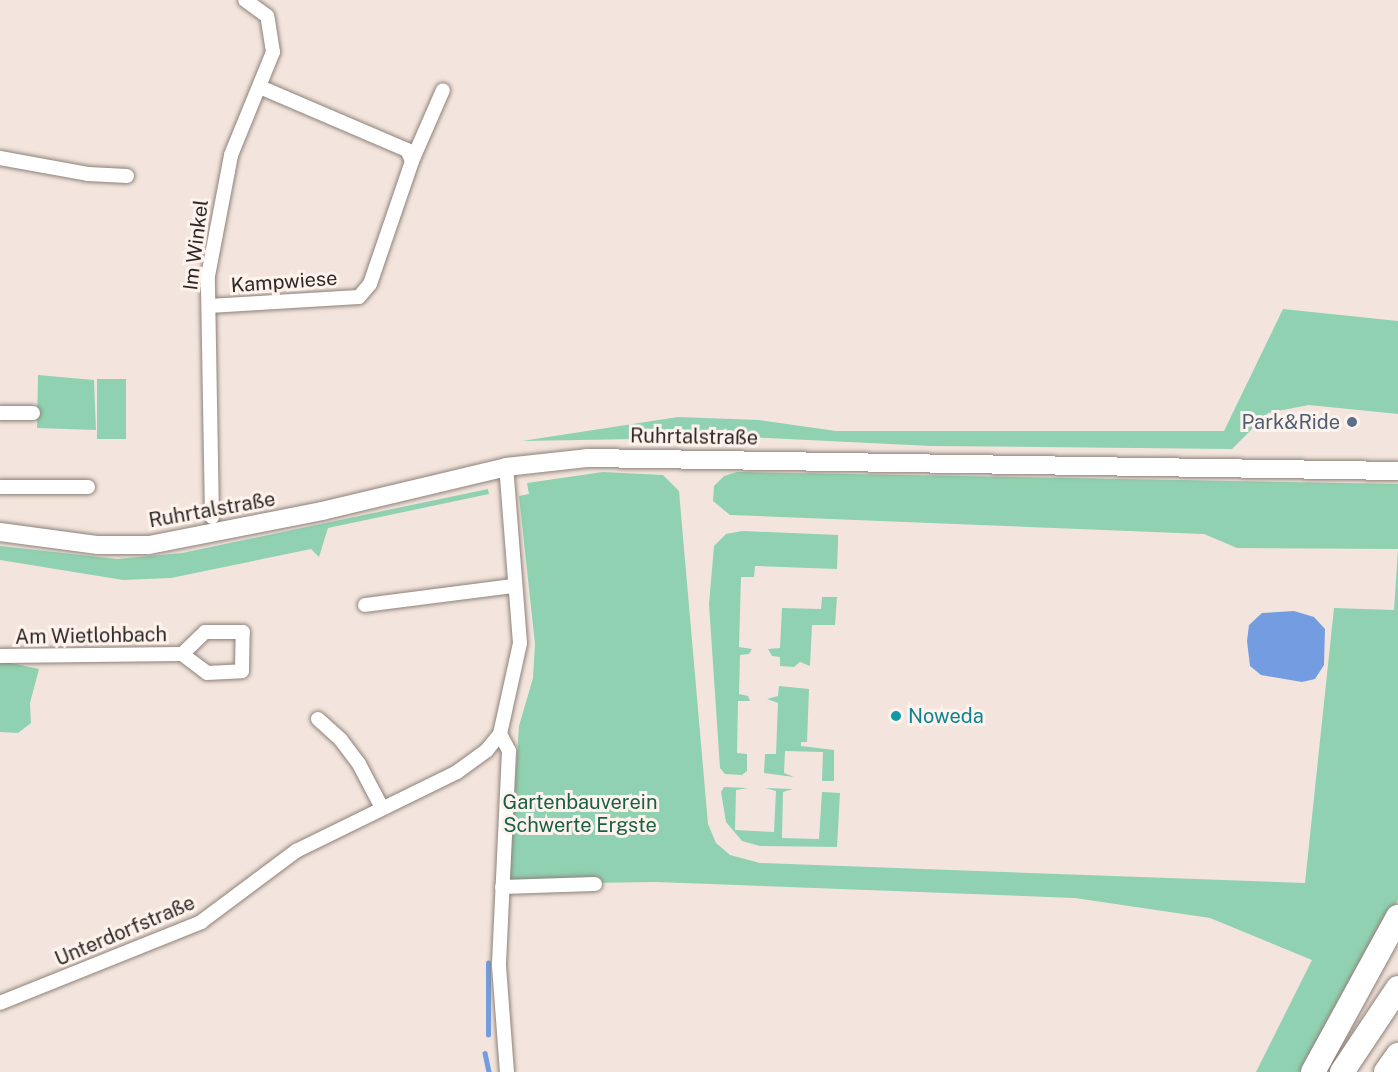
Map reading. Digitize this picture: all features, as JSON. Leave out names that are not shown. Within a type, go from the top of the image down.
[{"type":"highway","points":[[1313,1072],[1398,917]]},
{"type":"highway","points":[[1342,1072],[1398,988]]},
{"type":"highway","points":[[1386,1072],[1398,1055]]},
{"type":"main road","name":"Ruhrtalstraße","points":[[0,532],[98,545],[149,545],[322,511],[506,467],[587,458],[1398,471]]},
{"type":"street","name":"Im Winkel","points":[[212,517],[208,276],[231,154],[273,52],[273,33],[267,16],[252,1]]},
{"type":"street","points":[[260,87],[407,150],[412,161]]},
{"type":"street","name":"Kampwiese","points":[[209,306],[359,297],[370,284],[412,161],[443,90]]},
{"type":"street","points":[[0,158],[88,174],[127,176]]},
{"type":"street","points":[[0,413],[33,413]]},
{"type":"street","points":[[506,467],[519,654],[500,734],[508,751],[499,966],[507,1072]]},
{"type":"street","points":[[0,487],[88,487]]},
{"type":"street","points":[[365,605],[514,586]]},
{"type":"street","name":"Am Wietlohbach","points":[[0,656],[182,654],[207,673],[242,671],[243,632],[205,632],[182,654]]},
{"type":"street","points":[[318,719],[359,764],[382,808]]},
{"type":"street","name":"Unterdorfstraße","points":[[0,1003],[142,949],[201,922],[296,850],[457,772],[487,750],[500,734]]},
{"type":"street","points":[[502,887],[595,884]]},
{"type":"green space","points":[[1283,309],[1398,321],[1398,414],[1309,405],[1268,413],[1232,449],[931,446],[748,437],[522,441],[678,417],[759,420],[836,431],[1224,431]]},
{"type":"green space","points":[[38,375],[94,380],[96,430],[37,428]]},
{"type":"green space","points":[[97,379],[126,379],[126,439],[97,439]]},
{"type":"green space","name":"Gartenbauverein Schwerte Ergste","points":[[603,472],[663,475],[679,491],[708,824],[716,843],[730,855],[760,863],[1305,883],[1334,608],[1394,610],[1398,549],[1398,900],[1301,1072],[1256,1072],[1312,960],[1210,918],[1075,898],[656,882],[516,884],[509,879],[519,726],[533,678],[535,644],[519,496],[529,494],[527,483]]},
{"type":"green space","points":[[737,472],[1398,484],[1398,549],[1237,548],[1204,534],[730,515],[713,501],[714,486],[724,476]]},
{"type":"green space","points":[[488,489],[489,494],[328,528],[319,557],[311,549],[171,578],[123,580],[0,560],[0,546],[117,559],[182,553]]},
{"type":"green space","points":[[742,531],[838,535],[838,542],[837,569],[755,566],[754,577],[741,577],[739,647],[752,649],[749,654],[740,655],[739,694],[748,696],[750,701],[738,701],[737,753],[747,754],[747,771],[742,775],[725,774],[720,768],[709,604],[714,546],[726,534]]},
{"type":"green space","points":[[822,597],[837,597],[835,625],[812,625],[810,666],[800,662],[794,667],[780,666],[780,657],[772,656],[768,649],[780,648],[782,608],[821,609]]},
{"type":"green space","points":[[6,662],[39,669],[30,703],[31,723],[18,733],[0,732],[0,663]]},
{"type":"green space","points":[[779,686],[809,689],[807,742],[801,742],[801,746],[834,750],[834,781],[822,781],[823,752],[785,751],[784,773],[794,777],[764,773],[765,754],[776,754],[778,703],[767,699],[778,696]]},
{"type":"green space","points":[[724,787],[748,788],[736,790],[735,830],[774,832],[776,791],[765,788],[793,789],[783,792],[782,838],[819,839],[822,792],[840,793],[837,847],[760,846],[742,841],[726,822],[721,792]]},
{"type":"water","points":[[1294,611],[1314,617],[1325,629],[1324,665],[1315,679],[1302,682],[1261,675],[1250,666],[1247,641],[1249,625],[1262,613]]},
{"type":"waterway","points":[[488,963],[488,1035]]},
{"type":"waterway","points":[[485,1053],[489,1072]]},
{"type":"place","name":"Park&Ride","points":[[1352,422]]},
{"type":"place","name":"Noweda","points":[[896,716]]}]
